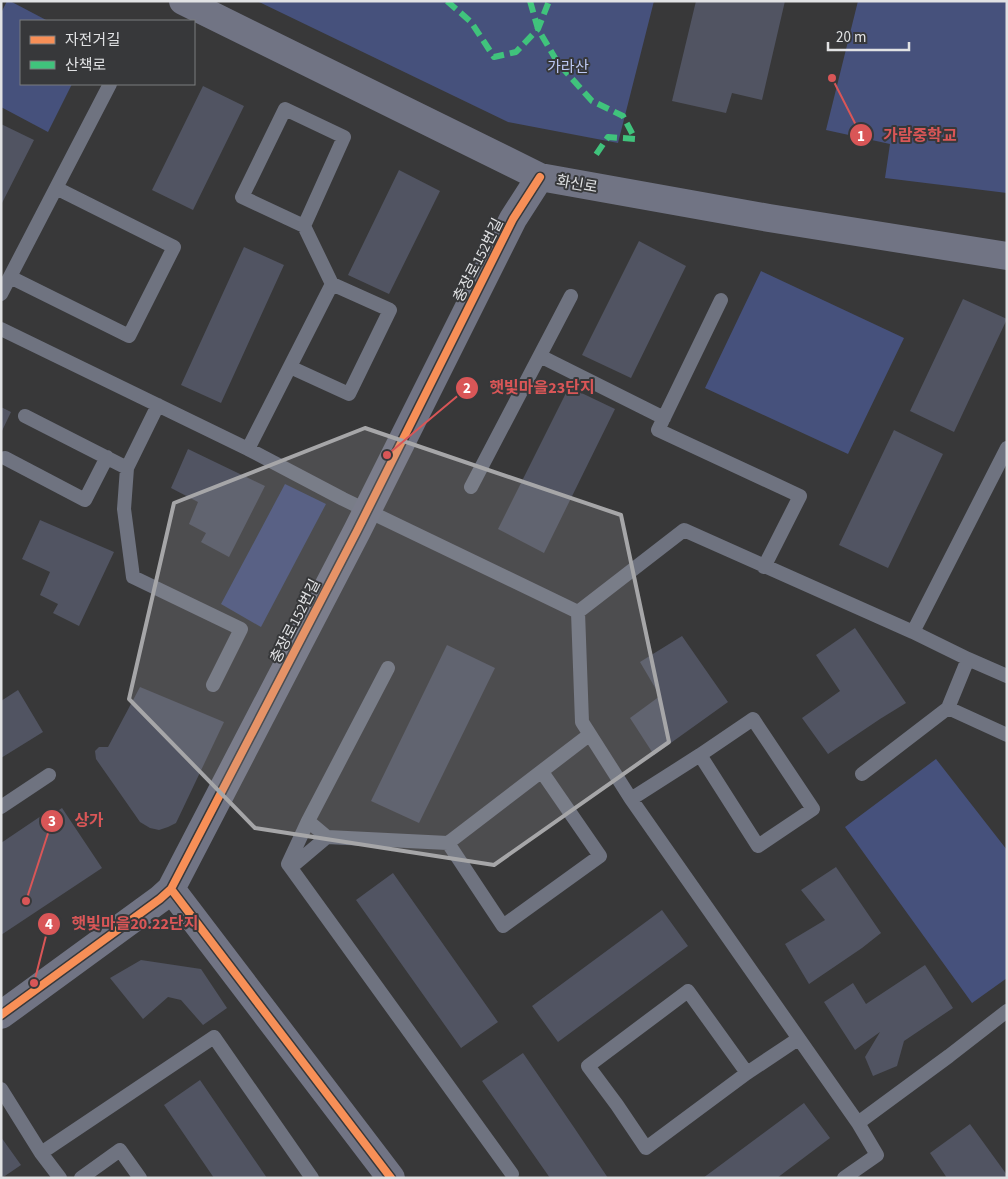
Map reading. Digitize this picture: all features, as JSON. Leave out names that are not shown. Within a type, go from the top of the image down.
[{"type":"street","name":"화신로","points":[[183,1],[540,177],[778,220],[1007,256]]},
{"type":"street","name":"충장로152번길","points":[[1,1016],[171,889],[368,510],[513,219],[540,177]]},
{"type":"street","points":[[171,889],[391,1178]]},
{"type":"lane","points":[[1,294],[109,85]]},
{"type":"lane","points":[[290,367],[349,394],[390,310],[332,284],[304,226],[242,197],[285,109],[344,137],[304,226]]},
{"type":"lane","points":[[10,278],[129,336],[151,293],[174,247],[56,188]]},
{"type":"lane","points":[[248,449],[332,284]]},
{"type":"lane","points":[[471,487],[571,296]]},
{"type":"lane","points":[[721,300],[658,430],[800,496],[764,567]]},
{"type":"lane","points":[[1,329],[248,449],[343,499],[578,612]]},
{"type":"lane","points":[[540,356],[664,418]]},
{"type":"lane","points":[[158,405],[127,468],[124,509],[133,577],[241,628],[213,685]]},
{"type":"lane","points":[[25,416],[127,468]]},
{"type":"lane","points":[[913,632],[1007,448]]},
{"type":"lane","points":[[5,458],[85,500],[107,457]]},
{"type":"lane","points":[[578,612],[684,530],[913,632],[968,659],[1005,671]]},
{"type":"lane","points":[[578,612],[582,722],[631,800],[858,1123],[877,1155],[849,1176]]},
{"type":"lane","points":[[862,774],[948,708],[968,659]]},
{"type":"lane","points":[[288,864],[308,821],[388,668]]},
{"type":"lane","points":[[948,708],[1007,735]]},
{"type":"lane","points":[[631,800],[753,720],[813,808],[758,846],[700,755]]},
{"type":"lane","points":[[308,821],[327,837],[448,843],[589,735]]},
{"type":"lane","points":[[448,843],[503,926],[600,856],[542,772]]},
{"type":"lane","points":[[1,807],[49,774]]},
{"type":"lane","points":[[288,864],[295,864],[327,837]]},
{"type":"lane","points":[[288,864],[512,1174]]},
{"type":"lane","points":[[747,1073],[688,991],[588,1066],[646,1148],[747,1073],[798,1039]]},
{"type":"lane","points":[[858,1123],[1007,1011]]},
{"type":"lane","points":[[41,1153],[214,1037],[312,1178]]},
{"type":"lane","points":[[1,1089],[41,1153],[60,1178]]},
{"type":"lane","points":[[81,1178],[120,1150],[140,1178]]},
{"type":"highlighted area","points":[[365,428],[621,515],[669,742],[494,865],[255,828],[129,699],[174,503]]},
{"type":"green space","points":[[7,1],[10,1],[46,20],[20,20],[20,85],[72,85],[48,132],[1,107],[1,13]]},
{"type":"green space","name":"가라산","points":[[257,1],[654,1],[618,143],[508,122]]},
{"type":"green space","points":[[858,1],[1007,1],[1007,193],[885,178],[890,144],[826,130]]},
{"type":"green space","points":[[761,271],[904,338],[848,454],[705,388]]},
{"type":"green space","points":[[285,484],[326,504],[261,627],[221,604]]},
{"type":"green space","points":[[936,759],[1007,850],[1007,978],[972,1003],[845,827]]},
{"type":"building","points":[[696,1],[785,1],[762,100],[732,93],[726,113],[672,101]]},
{"type":"building","points":[[203,86],[244,106],[193,210],[152,190]]},
{"type":"building","points":[[1,124],[34,140],[1,205]]},
{"type":"building","points":[[399,170],[440,191],[389,294],[348,275]]},
{"type":"building","points":[[639,241],[686,266],[631,378],[582,355]]},
{"type":"building","points":[[244,247],[284,265],[221,403],[181,385]]},
{"type":"building","points":[[963,299],[1007,319],[954,432],[910,411]]},
{"type":"building","points":[[569,387],[615,409],[544,553],[498,529]]},
{"type":"building","points":[[1,407],[11,412],[1,433]]},
{"type":"building","points":[[894,430],[943,454],[888,568],[839,545]]},
{"type":"building","points":[[188,449],[265,486],[229,557],[201,542],[206,533],[189,524],[198,502],[171,488]]},
{"type":"building","points":[[40,520],[114,552],[79,626],[53,613],[58,604],[40,595],[50,572],[22,559]]},
{"type":"building","points":[[855,628],[906,703],[828,754],[802,718],[840,691],[816,655]]},
{"type":"building","points":[[682,636],[728,702],[654,755],[630,718],[660,696],[640,662]]},
{"type":"building","points":[[447,645],[495,668],[419,823],[371,801]]},
{"type":"building","points":[[140,687],[224,722],[176,823],[159,830],[150,828],[140,822],[96,759],[95,751],[99,747],[108,747]]},
{"type":"building","points":[[18,690],[43,732],[1,758],[1,701]]},
{"type":"building","points":[[62,808],[102,868],[1,935],[1,843],[41,816],[44,820]]},
{"type":"building","points":[[836,867],[881,933],[809,984],[785,944],[825,920],[801,890]]},
{"type":"building","points":[[393,873],[498,1022],[461,1048],[356,900]]},
{"type":"building","points":[[662,910],[688,946],[558,1042],[532,1006]]},
{"type":"building","points":[[141,960],[201,969],[227,1008],[203,1025],[181,1000],[168,997],[143,1019],[110,978]]},
{"type":"building","points":[[925,965],[953,1008],[904,1041],[897,1066],[873,1076],[865,1057],[880,1032],[855,1050],[824,1002],[853,983],[866,1004]]},
{"type":"building","points":[[523,1053],[608,1178],[550,1178],[482,1081]]},
{"type":"building","points":[[200,1080],[267,1178],[214,1178],[164,1105]]},
{"type":"building","points":[[804,1103],[830,1138],[777,1178],[703,1178]]},
{"type":"building","points":[[970,1124],[1007,1175],[1007,1178],[947,1178],[930,1153]]},
{"type":"building","points":[[1,1137],[21,1165],[2,1178],[1,1178]]},
{"type":"marked path","points":[[447,1],[471,22],[494,57],[516,52],[538,29],[549,1]]},
{"type":"marked path","points":[[530,1],[538,29],[558,63],[592,101],[623,116],[635,139],[608,137],[593,159]]},
{"type":"cycle path","points":[[1,1015],[171,889],[357,531],[513,219],[540,177]]},
{"type":"cycle path","points":[[171,889],[391,1178]]},
{"type":"place","name":"가람중학교","points":[[832,78]]},
{"type":"place","name":"햇빛마을23단지","points":[[387,455]]},
{"type":"place","name":"상가","points":[[26,901]]},
{"type":"place","name":"햇빛마을20.22단지","points":[[34,983]]}]
